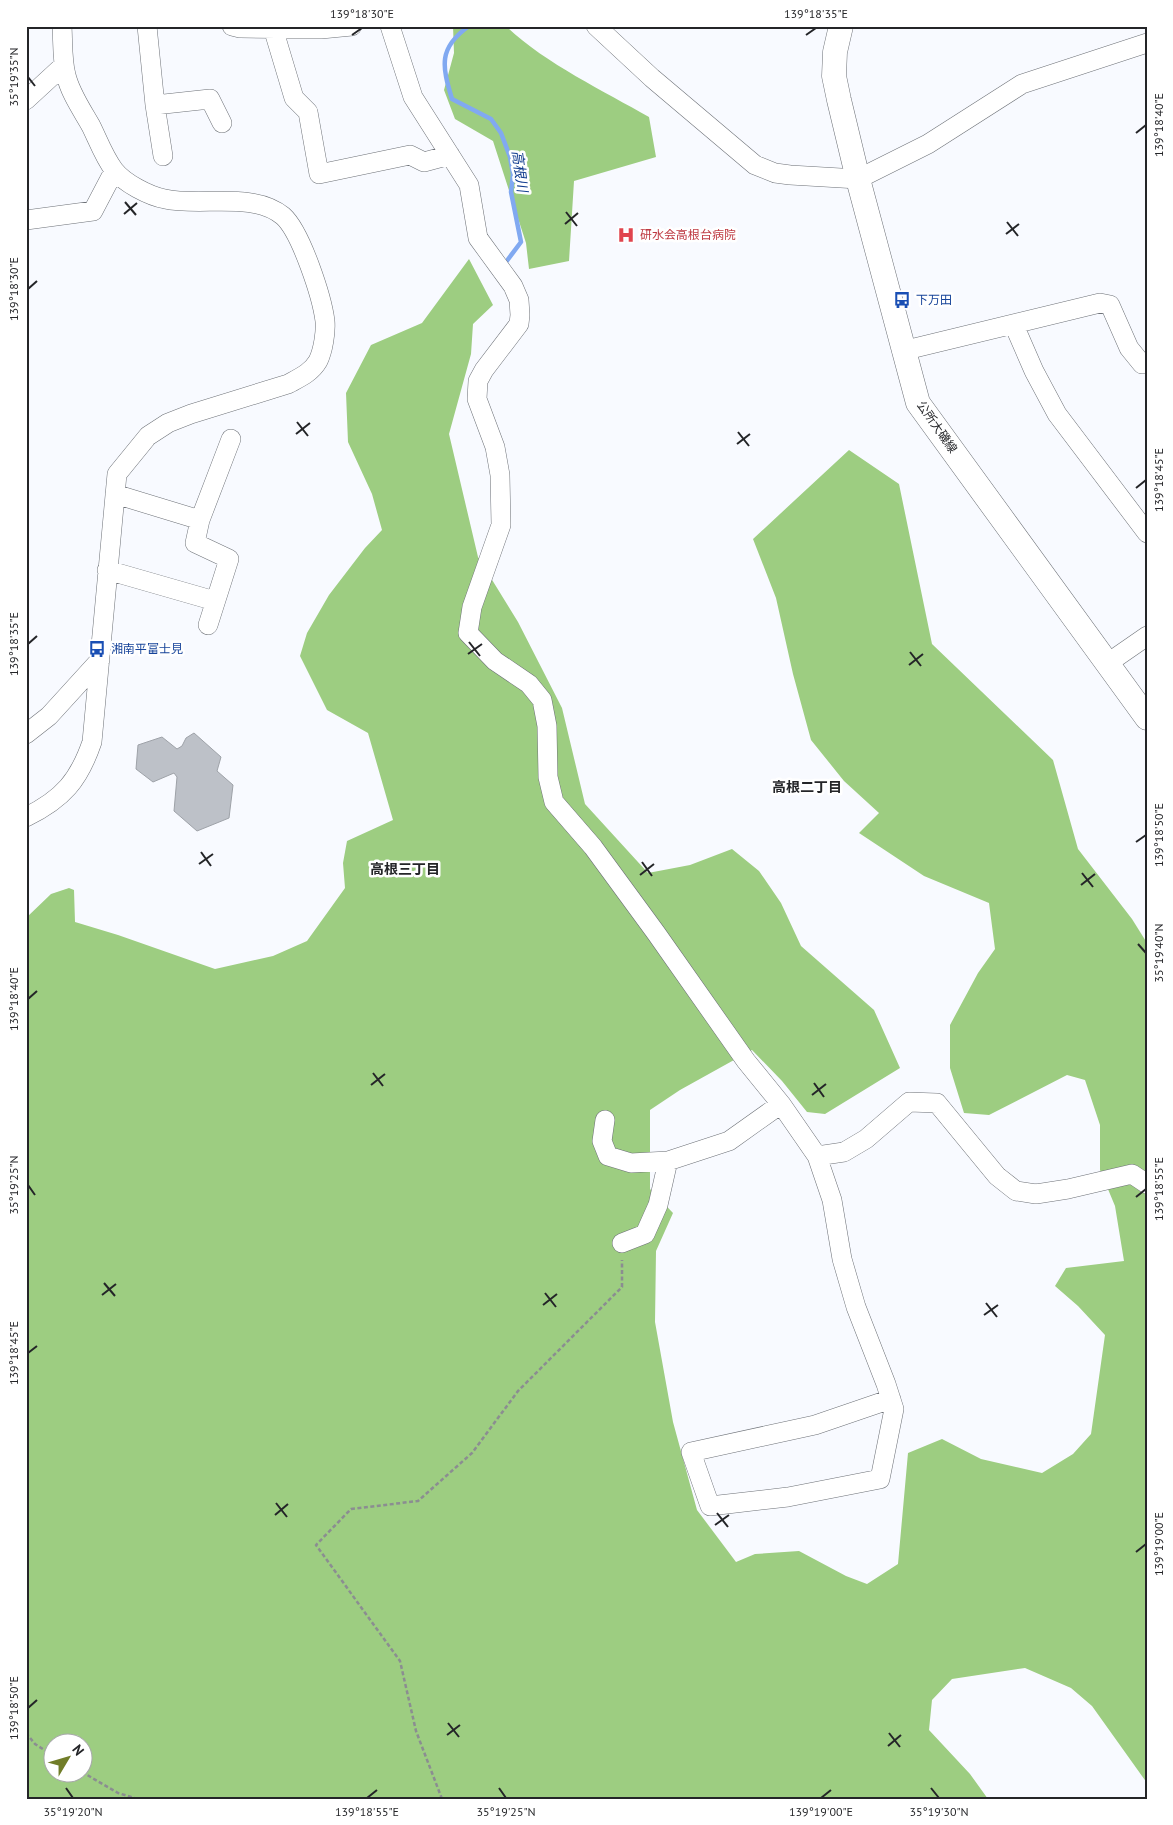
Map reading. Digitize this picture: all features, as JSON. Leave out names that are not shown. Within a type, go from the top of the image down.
[{"type":"main road","name":"公所大磯線","points":[[841,26],[834,76],[858,179],[902,350],[918,403],[1147,718]]},
{"type":"street","points":[[26,817],[54,801],[72,784],[84,764],[92,742],[117,474],[148,436],[168,423],[288,384],[311,370],[318,361],[322,350],[325,323],[322,303],[307,258],[296,234],[284,217],[271,209],[243,202],[166,200],[143,192],[114,170],[66,76],[62,26]]},
{"type":"street","points":[[147,26],[155,105],[163,156]]},
{"type":"street","points":[[232,26],[240,28],[352,26]]},
{"type":"street","points":[[390,26],[413,97],[469,185],[478,238],[520,300],[519,324],[484,370],[478,381],[477,399],[495,447],[500,475],[501,525],[472,607],[468,632],[495,661],[529,684],[542,700],[547,726],[548,777],[554,802],[593,847],[746,1062],[781,1104],[817,1156],[832,1200],[842,1259],[856,1307],[894,1409],[880,1480],[788,1497],[710,1506],[691,1452],[815,1425],[890,1399]]},
{"type":"street","points":[[596,26],[652,78],[755,165],[775,173],[858,179],[928,144],[1022,84],[1147,43]]},
{"type":"street","points":[[273,28],[294,98],[308,112],[319,174],[410,155],[424,162],[450,155]]},
{"type":"street","points":[[26,100],[64,65]]},
{"type":"street","points":[[155,105],[210,99],[222,123]]},
{"type":"street","points":[[26,220],[93,211],[114,170]]},
{"type":"street","points":[[902,350],[1100,304],[1110,305],[1130,348],[1142,364],[1147,364]]},
{"type":"street","points":[[1014,325],[1034,371],[1057,414],[1147,534]]},
{"type":"street","points":[[208,625],[229,559],[195,543],[200,520],[231,439]]},
{"type":"street","points":[[114,494],[200,520]]},
{"type":"street","points":[[107,570],[215,601]]},
{"type":"street","points":[[1108,663],[1147,636]]},
{"type":"street","points":[[26,734],[49,716],[100,660]]},
{"type":"street","points":[[817,1156],[844,1152],[866,1139],[909,1102],[937,1103],[997,1176],[1016,1191],[1036,1194],[1044,1193],[1132,1174],[1147,1184]]},
{"type":"street","points":[[604,1120],[602,1141],[608,1156],[631,1163],[668,1161],[729,1141],[781,1104]]},
{"type":"street","points":[[622,1243],[646,1234],[658,1205],[668,1161]]},
{"type":"path","points":[[442,1799],[416,1731],[400,1661],[316,1546],[351,1509],[418,1501],[472,1453],[518,1391],[622,1287],[622,1243]]},
{"type":"path","points":[[26,1733],[35,1744],[42,1748]]},
{"type":"path","points":[[92,1778],[118,1793],[138,1799]]},
{"type":"green space","points":[[453,26],[506,26],[556,64],[649,117],[656,157],[574,181],[569,261],[529,269],[526,243],[493,141],[455,119],[444,90],[454,53]]},
{"type":"green space","points":[[469,259],[493,305],[473,324],[471,354],[449,434],[478,557],[518,622],[562,708],[585,804],[648,873],[690,865],[732,849],[759,871],[781,903],[801,946],[874,1010],[900,1068],[825,1114],[807,1112],[782,1081],[752,1050],[680,1090],[650,1110],[650,1189],[673,1213],[656,1251],[655,1322],[673,1422],[697,1510],[736,1562],[755,1554],[799,1551],[846,1576],[867,1584],[898,1564],[908,1453],[942,1439],[981,1459],[1042,1473],[1073,1454],[1091,1434],[1105,1335],[1078,1306],[1055,1286],[1066,1268],[1124,1261],[1115,1206],[1100,1170],[1100,1125],[1085,1080],[1067,1075],[989,1115],[964,1113],[950,1068],[950,1025],[978,973],[995,949],[989,903],[924,876],[859,833],[879,813],[844,781],[811,740],[793,674],[776,598],[753,539],[849,450],[899,484],[932,644],[1053,760],[1078,849],[1132,919],[1147,943],[1147,1783],[1092,1706],[1071,1688],[1025,1668],[952,1679],[932,1700],[929,1730],[970,1774],[988,1799],[26,1799],[26,918],[51,894],[69,888],[74,890],[75,922],[215,969],[273,956],[307,941],[345,888],[343,863],[347,841],[393,820],[368,733],[327,710],[300,656],[307,633],[329,595],[365,548],[382,530],[372,494],[348,442],[346,393],[371,345],[422,323]]},
{"type":"building","points":[[194,733],[221,757],[217,771],[233,785],[229,818],[197,831],[174,811],[177,777],[174,773],[153,782],[136,769],[138,745],[162,737],[177,749],[182,746],[186,738]]},
{"type":"waterway","name":"高根川","points":[[469,26],[459,34],[447,50],[445,58],[446,77],[452,99],[491,119],[501,133],[510,157],[513,174],[511,192],[521,242],[506,262]]},
{"type":"place","name":"研水会高根台病院","points":[[626,235]]},
{"type":"place","name":"下万田","points":[[902,300]]},
{"type":"place","name":"湘南平富士見","points":[[97,649]]},
{"type":"district","name":"高根二丁目","points":[[807,787]]},
{"type":"district","name":"高根三丁目","points":[[405,869]]}]
